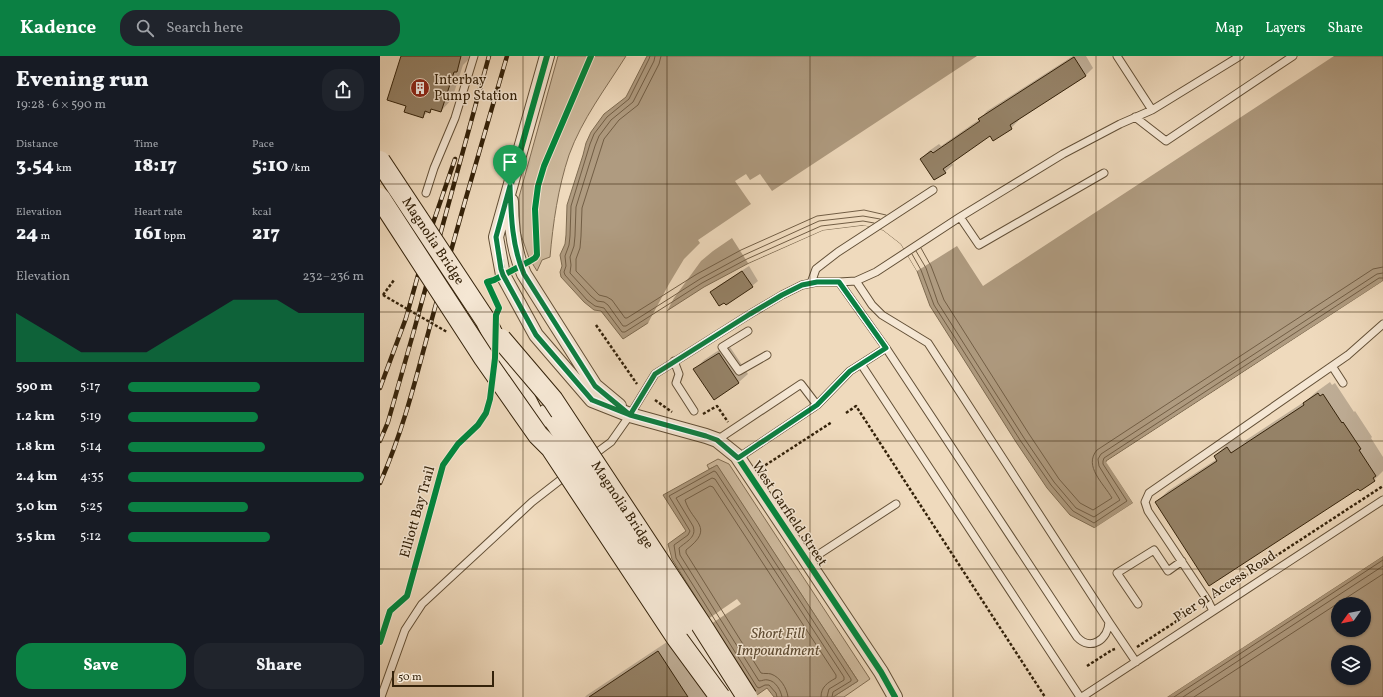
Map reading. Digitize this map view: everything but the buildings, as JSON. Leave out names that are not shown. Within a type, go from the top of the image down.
[{"type":"main road","name":"Magnolia Bridge","points":[[380,161],[486,320],[553,400],[747,697]]},
{"type":"main road","name":"Magnolia Bridge","points":[[380,198],[453,326],[484,358],[538,435],[551,448]]},
{"type":"main road","name":"Magnolia Bridge","points":[[486,320],[516,382],[551,448],[676,638],[720,697]]},
{"type":"main road","points":[[453,326],[472,328],[496,361],[545,412]]},
{"type":"main road","points":[[501,339],[543,404],[545,412]]},
{"type":"street","points":[[510,186],[547,56]]},
{"type":"street","name":"West Garfield Street","points":[[510,186],[496,237],[503,275],[536,335],[592,400],[630,415],[717,440],[738,458],[881,672],[894,697]]},
{"type":"street","name":"West Garfield Street","points":[[510,186],[511,220],[520,266],[524,274],[595,386],[630,415]]},
{"type":"street","points":[[499,254],[517,249]]},
{"type":"street","points":[[545,412],[686,627],[734,697]]},
{"type":"lane","points":[[426,193],[434,168],[454,118],[474,56]]},
{"type":"lane","points":[[1117,56],[1152,110]]},
{"type":"lane","points":[[381,697],[405,630],[422,604],[532,502],[611,442],[630,415],[655,374],[782,295],[802,285],[817,282],[856,281],[876,272],[960,216],[1063,154],[1135,117],[1152,110],[1240,56]]},
{"type":"lane","points":[[1135,117],[1166,141],[1293,56]]},
{"type":"lane","points":[[960,216],[979,245],[1104,173]]},
{"type":"lane","points":[[811,283],[816,269],[838,252],[933,190]]},
{"type":"lane","points":[[856,281],[872,305],[882,316],[928,343],[1136,662]]},
{"type":"lane","points":[[839,282],[886,348],[1077,637],[1082,642],[1088,644],[1096,643],[1106,634],[1109,628],[1109,622]]},
{"type":"lane","points":[[1213,611],[1208,600],[1148,511],[1145,502],[1149,493],[1348,355],[1383,324]]},
{"type":"lane","points":[[722,347],[748,331]]},
{"type":"lane","points":[[715,336],[739,371],[766,355]]},
{"type":"lane","points":[[738,458],[817,405],[844,376],[886,348]]},
{"type":"lane","points":[[674,362],[680,374],[676,383],[694,411]]},
{"type":"lane","points":[[861,364],[1081,697]]},
{"type":"lane","points":[[1332,366],[1343,383]]},
{"type":"lane","points":[[717,440],[801,384],[817,405]]},
{"type":"lane","name":"Pier 91 Access Road","points":[[1081,697],[1383,500]]},
{"type":"lane","points":[[807,562],[896,504]]},
{"type":"lane","points":[[1138,604],[1117,573],[1154,550],[1168,571],[1182,561]]},
{"type":"path","points":[[394,280],[383,295],[453,326]]},
{"type":"path","points":[[596,325],[637,384]]},
{"type":"path","points":[[846,413],[856,406],[1045,697]]},
{"type":"path","points":[[1213,597],[1383,486]]},
{"type":"path","points":[[1134,648],[1192,611]]},
{"type":"path","points":[[1087,666],[1116,649]]},
{"type":"shaded area","points":[[558,56],[626,56],[595,104],[574,142],[565,167],[559,193],[554,218],[550,257],[542,260],[537,271],[529,258],[520,232],[519,197]]},
{"type":"shaded area","points":[[718,459],[729,464],[870,679],[844,697],[833,697],[858,681],[717,466],[709,469],[707,465]]},
{"type":"water","points":[[647,56],[1383,56],[1383,281],[1106,461],[1133,503],[1095,528],[1070,515],[1047,488],[1016,442],[930,306],[917,271],[901,244],[883,230],[864,225],[823,230],[749,263],[704,287],[623,339],[601,311],[594,310],[584,302],[561,277],[560,272],[562,266],[560,255],[565,244],[566,235],[567,205],[586,143],[591,132],[604,114],[626,97]]},
{"type":"water","name":"Short Fill Impoundment","points":[[717,465],[858,681],[833,697],[774,697],[767,688],[757,695],[672,559],[668,544],[686,531],[663,495]]},
{"type":"water","points":[[1383,556],[1383,697],[1167,697]]},
{"type":"pier","points":[[977,56],[1334,56],[983,286],[957,246],[917,271],[901,244],[883,230],[863,225],[823,230],[748,263],[732,238],[701,261],[674,298],[666,313],[647,325],[684,259],[700,243],[698,240],[751,204],[735,181],[746,174],[750,180],[760,174],[772,191]]},
{"type":"pier","points":[[1383,281],[1383,283],[1109,462],[1135,503],[1096,530],[1093,529],[1133,503],[1106,462]]},
{"type":"pier","points":[[1383,554],[1383,556],[1167,697],[1165,695]]},
{"type":"pier","points":[[737,599],[741,604],[711,624],[758,696],[756,696],[696,601],[708,619]]},
{"type":"railway","points":[[380,441],[388,422],[413,334],[489,56]]},
{"type":"railway","points":[[380,483],[405,417],[453,242],[507,56]]},
{"type":"railway","points":[[380,388],[406,318],[431,229],[455,159]]},
{"type":"cycle path","points":[[547,56],[496,237],[503,275],[536,335],[592,400],[630,415],[717,440],[737,456],[881,672],[895,697]]},
{"type":"cycle path","name":"Elliott Bay Trail","points":[[380,642],[390,611],[407,596],[443,465],[458,444],[478,425],[486,413],[490,399],[495,358],[496,315],[499,308],[487,282],[494,280],[530,261],[537,255],[535,209],[538,186],[544,166],[591,56]]},
{"type":"place","name":"Interbay Pump Station","points":[[420,88]]},
{"type":"route","points":[[510,186],[496,237],[503,275],[536,335],[592,400],[630,415],[717,440],[738,458],[817,405],[850,371],[886,348],[839,282],[817,282],[802,285],[750,314],[655,374],[630,415],[595,386],[524,274],[520,266],[511,220],[510,186]]}]
